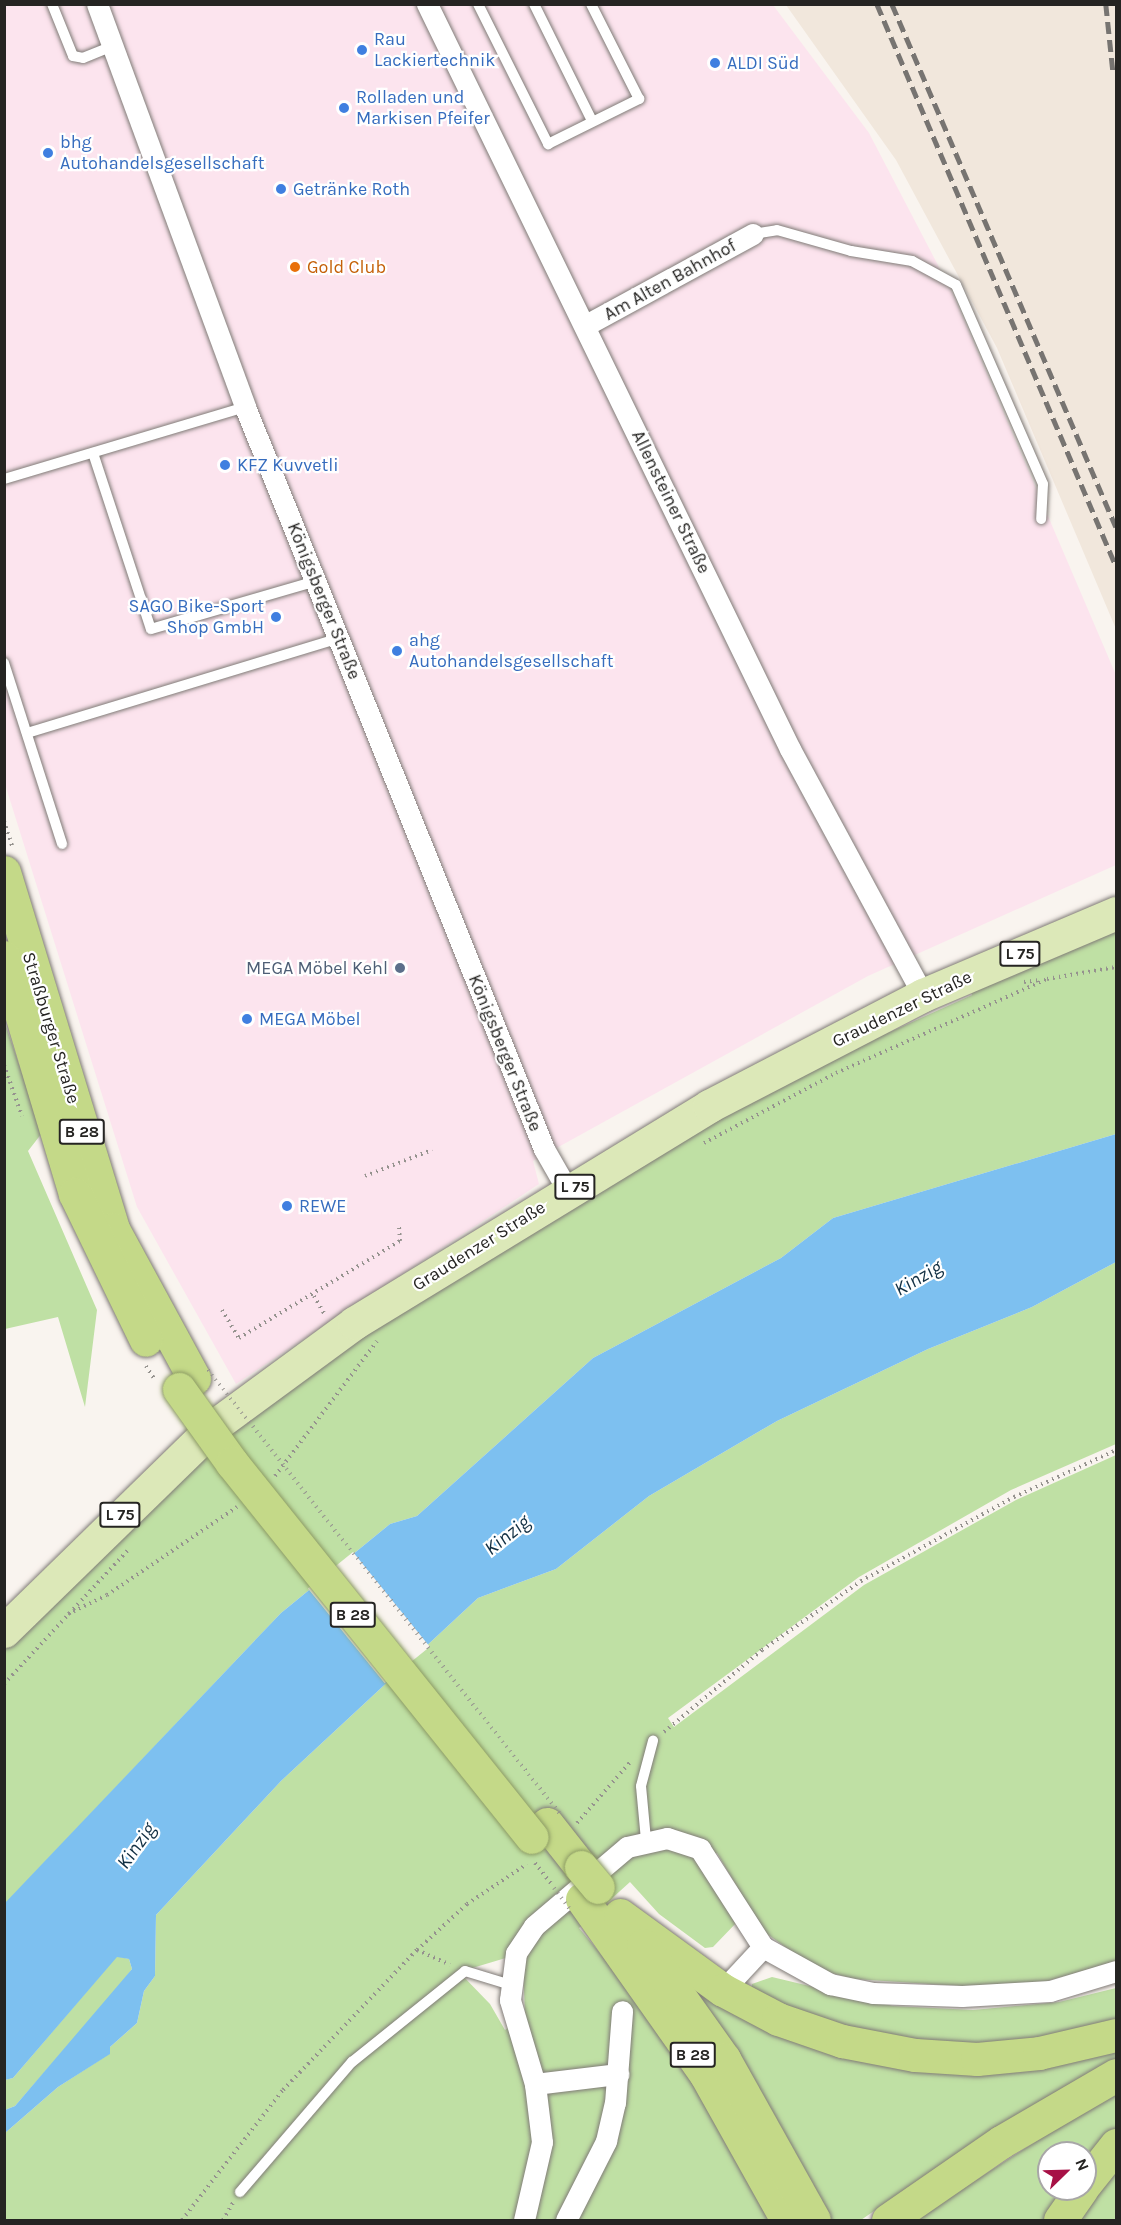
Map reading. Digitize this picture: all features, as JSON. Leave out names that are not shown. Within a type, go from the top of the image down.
[{"type":"highway","name":"Straßburger Straße","points":[[4,872],[103,1201],[143,1289],[194,1379]]},
{"type":"highway","name":"Straßburger Straße","points":[[4,957],[87,1223],[118,1292],[194,1379]]},
{"type":"highway","name":"B 28","points":[[194,1379],[247,1451],[545,1836],[575,1888],[706,2075],[787,2220]]},
{"type":"highway","name":"B 28","points":[[575,1888],[620,1915],[724,2059],[814,2220]]},
{"type":"highway","points":[[620,1915],[723,1990],[810,2030],[915,2055],[977,2059],[1039,2053],[1116,2036]]},
{"type":"highway","points":[[889,2219],[1001,2142],[1116,2075]]},
{"type":"highway","points":[[1097,2169],[1116,2145]]},
{"type":"highway","points":[[1060,2220],[1073,2201]]},
{"type":"main road","name":"Graudenzer Straße","points":[[4,1631],[214,1426],[354,1323],[709,1106],[923,995],[1116,913]]},
{"type":"street","name":"Königsberger Straße","points":[[97,4],[245,407],[544,1149],[568,1191]]},
{"type":"street","name":"Allensteiner Straße","points":[[427,4],[586,325],[790,749],[923,995]]},
{"type":"street","name":"Am Alten Bahnhof","points":[[586,325],[753,234]]},
{"type":"street","points":[[524,2220],[542,2142],[535,2084],[514,2019],[511,1985],[516,1953],[534,1926],[610,1858],[646,1840],[682,1840],[700,1850],[763,1947],[830,1984],[873,1993],[962,1996],[1050,1991],[1116,1971]]},
{"type":"street","points":[[723,1990],[763,1947]]},
{"type":"street","points":[[566,2220],[606,2141],[618,2074],[622,2011]]},
{"type":"street","points":[[535,2084],[618,2074]]},
{"type":"lane","points":[[52,4],[73,56],[83,58],[112,46]]},
{"type":"lane","points":[[478,4],[548,144],[639,99],[591,4]]},
{"type":"lane","points":[[534,4],[592,121]]},
{"type":"lane","points":[[753,234],[777,230],[851,252],[912,261],[956,285],[1043,484],[1041,519]]},
{"type":"lane","points":[[4,479],[245,407]]},
{"type":"lane","points":[[93,453],[151,629],[316,581]]},
{"type":"lane","points":[[27,733],[339,638]]},
{"type":"lane","points":[[4,663],[62,844]]},
{"type":"lane","points":[[646,1840],[641,1786],[653,1741]]},
{"type":"lane","points":[[240,2192],[352,2062],[465,1971],[511,1985]]},
{"type":"path","points":[[701,1144],[836,1073],[1047,979],[1116,967]]},
{"type":"path","points":[[365,1176],[432,1150]]},
{"type":"path","points":[[222,1310],[239,1338],[400,1241],[399,1225]]},
{"type":"path","points":[[377,1341],[385,1334]]},
{"type":"path","points":[[194,1379],[545,1836],[575,1888]]},
{"type":"path","points":[[182,2220],[283,2090],[417,1950],[653,1741],[762,1650],[861,1581],[1014,1497],[1116,1450]]},
{"type":"path","points":[[4,1684],[106,1576]]},
{"type":"path","points":[[417,1950],[465,1971]]},
{"type":"shaded area","points":[[4,5],[773,5],[869,133],[953,294],[1116,675],[1116,865],[868,976],[533,1161],[539,1184],[236,1384],[137,1207],[5,784]]},
{"type":"shaded area","points":[[786,5],[1116,5],[1116,629],[997,348],[896,160]]},
{"type":"green space","points":[[1116,923],[1116,1134],[833,1218],[781,1258],[593,1358],[417,1516],[390,1524],[281,1613],[5,1904],[5,1648],[180,1469],[359,1336],[525,1229],[881,1026],[890,1032],[972,995],[969,985]]},
{"type":"green space","points":[[4,1020],[42,1133],[28,1151],[97,1310],[85,1407],[58,1317],[5,1329]]},
{"type":"green space","points":[[1116,1262],[1116,1444],[1011,1490],[859,1577],[668,1718],[674,1727],[864,1585],[1016,1500],[1116,1455],[1116,1962],[1040,1983],[975,1987],[854,1979],[816,1969],[763,1931],[717,1853],[701,1863],[738,1921],[713,1947],[705,1948],[659,1914],[630,1882],[579,1928],[655,2019],[774,2220],[5,2220],[5,2133],[58,2087],[109,2054],[110,2047],[137,2023],[144,1991],[155,1976],[156,1915],[281,1781],[478,1598],[556,1569],[649,1496],[777,1421],[928,1349],[1032,1307]],"holes":[[[509,1957],[523,1966],[525,2015],[505,2030],[490,2004],[459,1972]]]},
{"type":"green space","points":[[117,1956],[129,1959],[132,1969],[15,2106],[5,2110],[4,2080],[13,2078]]},
{"type":"green space","points":[[772,1977],[893,2006],[973,2010],[1059,2002],[1116,1988],[1116,2023],[992,2048],[860,2034],[751,1994],[752,1984]]},
{"type":"green space","points":[[703,1991],[828,2051],[1116,2048],[1116,2059],[955,2155],[861,2220],[826,2220],[697,2000]]},
{"type":"green space","points":[[1116,2090],[1116,2131],[1097,2154],[1097,2141],[1037,2141],[1037,2201],[1060,2201],[1046,2220],[914,2220]]},
{"type":"green space","points":[[1116,2160],[1116,2220],[1073,2220],[1087,2201],[1097,2201],[1097,2187]]},
{"type":"water","name":"Kinzig","points":[[1116,1134],[1116,1262],[1032,1307],[928,1349],[777,1421],[649,1496],[556,1569],[478,1598],[281,1781],[156,1915],[155,1976],[144,1991],[137,2023],[110,2047],[110,2054],[58,2087],[5,2133],[5,2110],[15,2106],[132,1969],[129,1959],[117,1957],[13,2078],[5,2080],[4,1904],[281,1613],[390,1524],[417,1516],[593,1358],[781,1258],[833,1218]]},
{"type":"pier","points":[[353,1552],[430,1647],[385,1683],[308,1589]]},
{"type":"railway","points":[[877,4],[1116,566]]},
{"type":"railway","points":[[892,4],[1116,527]]},
{"type":"railway","points":[[1106,4],[1113,71]]},
{"type":"place","name":"Rau Lackiertechnik","points":[[362,50]]},
{"type":"place","name":"ALDI Süd","points":[[715,63]]},
{"type":"place","name":"Rolladen und Markisen Pfeifer","points":[[344,108]]},
{"type":"place","name":"bhg Autohandelsgesellschaft","points":[[48,153]]},
{"type":"place","name":"Getränke Roth","points":[[281,189]]},
{"type":"place","name":"Gold Club","points":[[295,267]]},
{"type":"place","name":"KFZ Kuvvetli","points":[[225,465]]},
{"type":"place","name":"SAGO Bike-Sport Shop GmbH","points":[[276,617]]},
{"type":"place","name":"ahg Autohandelsgesellschaft","points":[[397,651]]},
{"type":"place","name":"MEGA Möbel Kehl","points":[[400,968]]},
{"type":"place","name":"MEGA Möbel","points":[[247,1019]]},
{"type":"place","name":"REWE","points":[[287,1206]]}]
